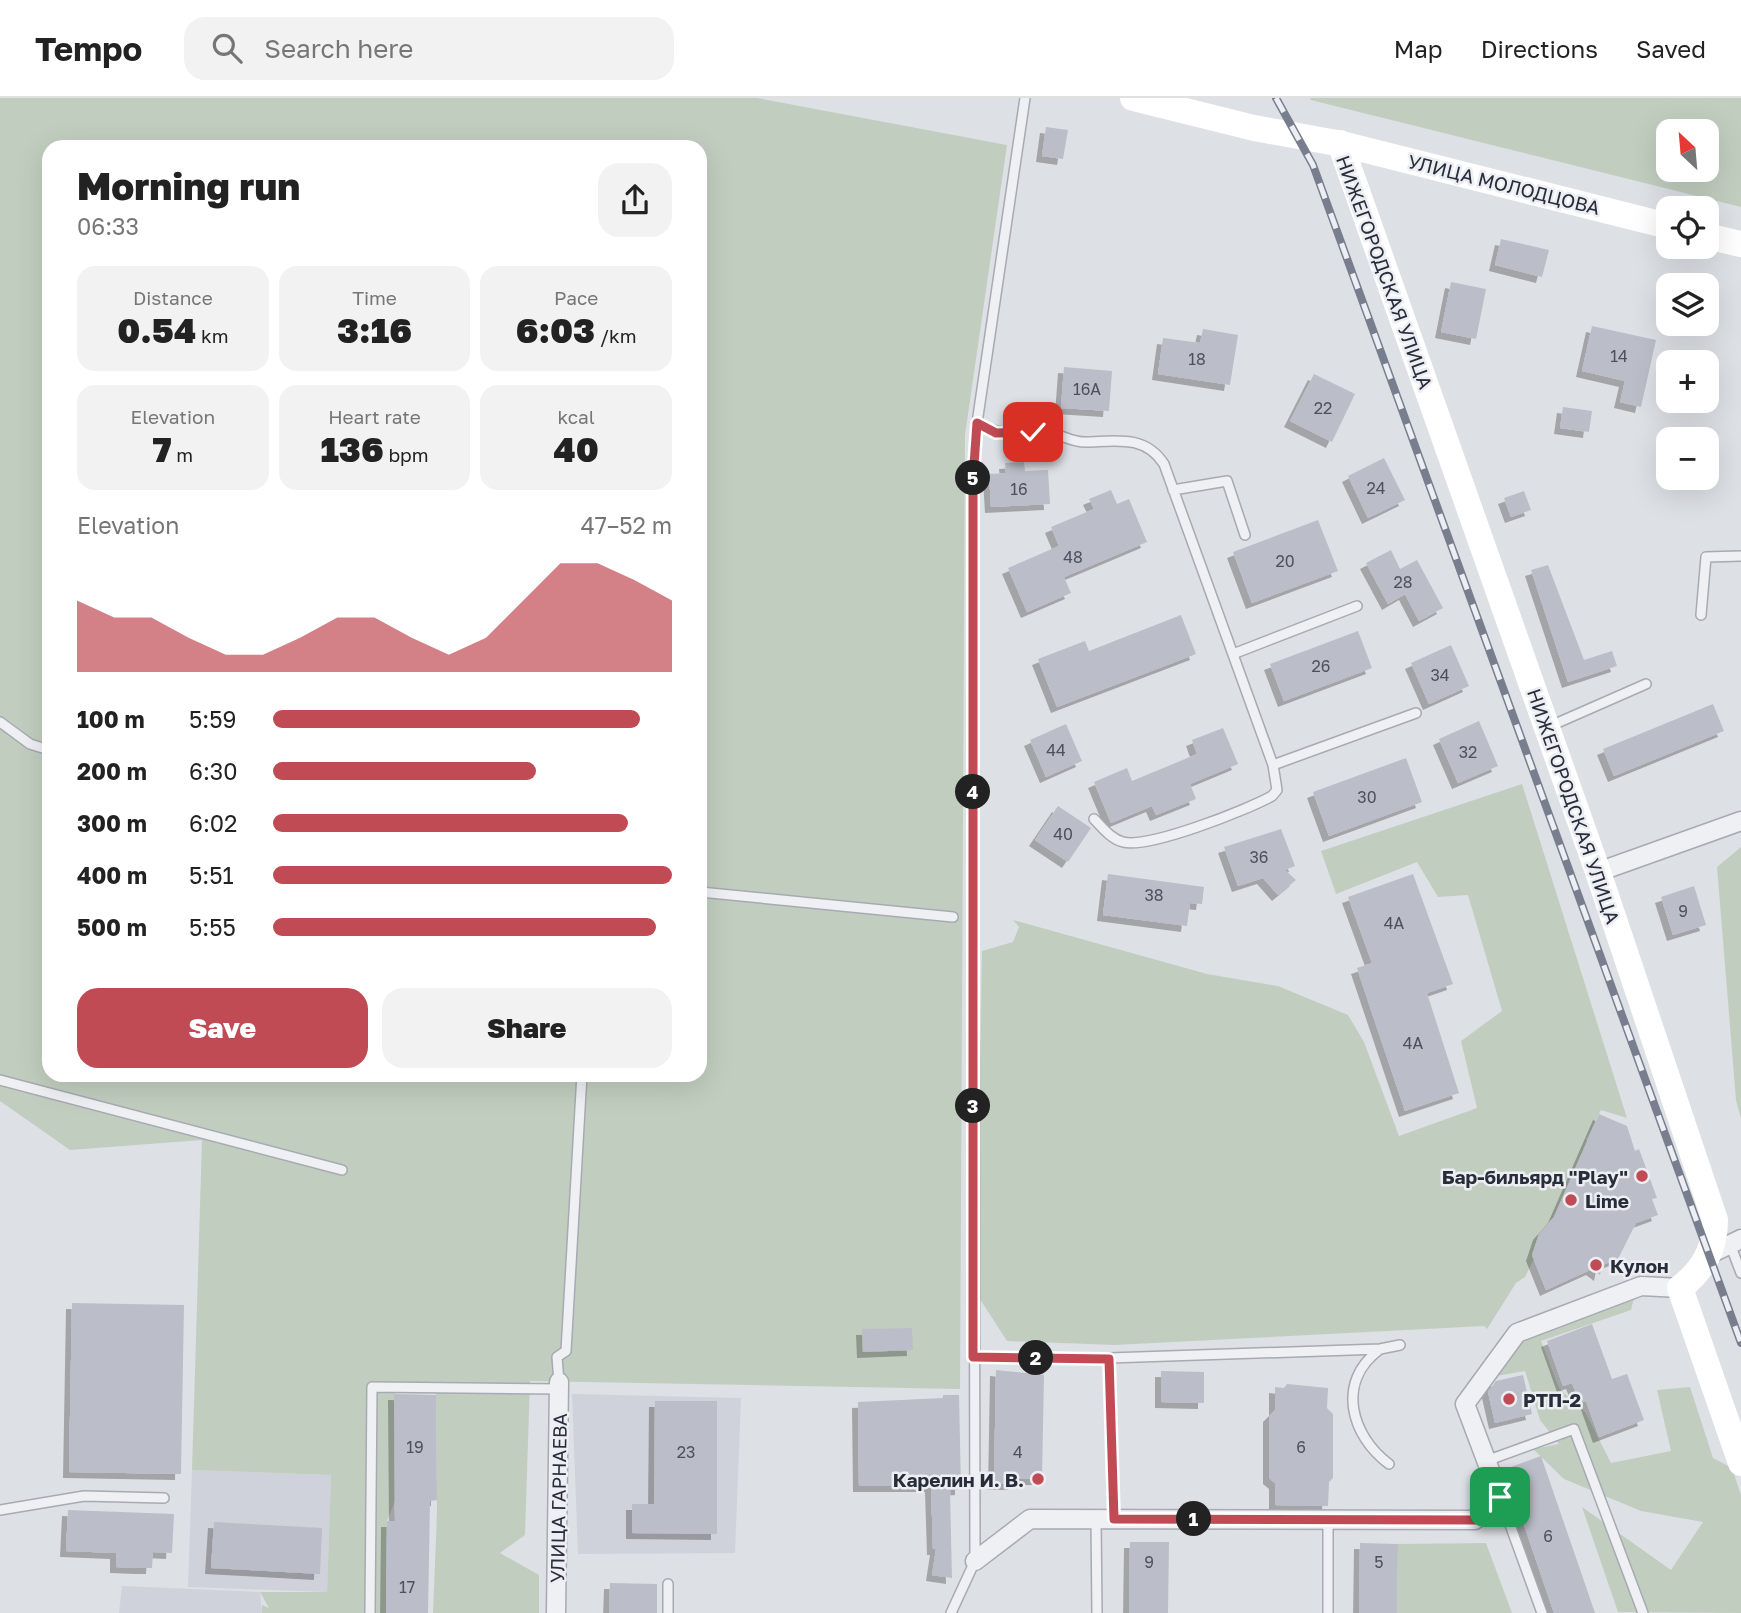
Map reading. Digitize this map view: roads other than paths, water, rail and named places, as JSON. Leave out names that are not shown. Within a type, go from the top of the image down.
[{"type":"street","name":"УЛИЦА МОЛОДЦОВА","points":[[1133,98],[1254,128],[1340,143],[1656,223]]},
{"type":"street","name":"НИЖЕГОРОДСКАЯ УЛИЦА","points":[[1340,143],[1598,872],[1715,1220],[1727,1246],[1698,1275],[1680,1288]]},
{"type":"street","points":[[1719,239],[1741,244]]},
{"type":"street","points":[[1598,872],[1741,821]]},
{"type":"street","points":[[975,1561],[1030,1519],[1475,1520],[1500,1497],[1465,1404],[1517,1333],[1641,1286],[1680,1288],[1741,1463]]},
{"type":"street","name":"УЛИЦА ГАРНАЕВА","points":[[556,1613],[559,1385]]},
{"type":"lane","points":[[951,1613],[975,1561],[973,479],[977,423],[1025,98]]},
{"type":"lane","points":[[977,423],[996,433],[1054,434],[1070,441],[1141,443],[1158,454],[1273,765],[1277,790],[1272,796],[1156,840],[1125,843],[1114,839],[1094,819]]},
{"type":"lane","points":[[1173,490],[1227,481],[1245,535]]},
{"type":"lane","points":[[1701,615],[1706,557],[1741,556]]},
{"type":"lane","points":[[1233,654],[1357,607]]},
{"type":"lane","points":[[1547,727],[1646,684]]},
{"type":"lane","points":[[1273,765],[1416,713]]},
{"type":"lane","points":[[0,722],[30,744],[42,748]]},
{"type":"lane","points":[[707,893],[953,917]]},
{"type":"lane","points":[[0,1080],[342,1170]]},
{"type":"lane","points":[[369,1613],[372,1387],[559,1385],[557,1357],[566,1351],[582,1082]]},
{"type":"lane","points":[[1727,1246],[1741,1273]]},
{"type":"lane","points":[[973,1357],[1109,1359],[1380,1349],[1400,1345]]},
{"type":"lane","points":[[1380,1349],[1357,1371],[1354,1409],[1362,1434],[1374,1453],[1390,1464]]},
{"type":"lane","points":[[1097,1613],[1105,1519],[1109,1359]]},
{"type":"lane","points":[[1486,1461],[1574,1429],[1643,1613]]},
{"type":"lane","points":[[0,1510],[84,1496],[164,1498]]},
{"type":"lane","points":[[1500,1497],[1542,1613]]},
{"type":"lane","points":[[1328,1519],[1328,1613]]},
{"type":"lane","points":[[668,1584],[668,1613]]},
{"type":"railway","points":[[1276,98],[1313,165],[1741,1343]]},
{"type":"place","name":"Бар-бильярд \"Play\"","points":[[1642,1176]]},
{"type":"place","name":"Lime","points":[[1571,1200]]},
{"type":"place","name":"Кулон","points":[[1596,1265]]},
{"type":"place","name":"РТП-2","points":[[1509,1399]]},
{"type":"place","name":"Карелин И. В.","points":[[1038,1479]]}]
